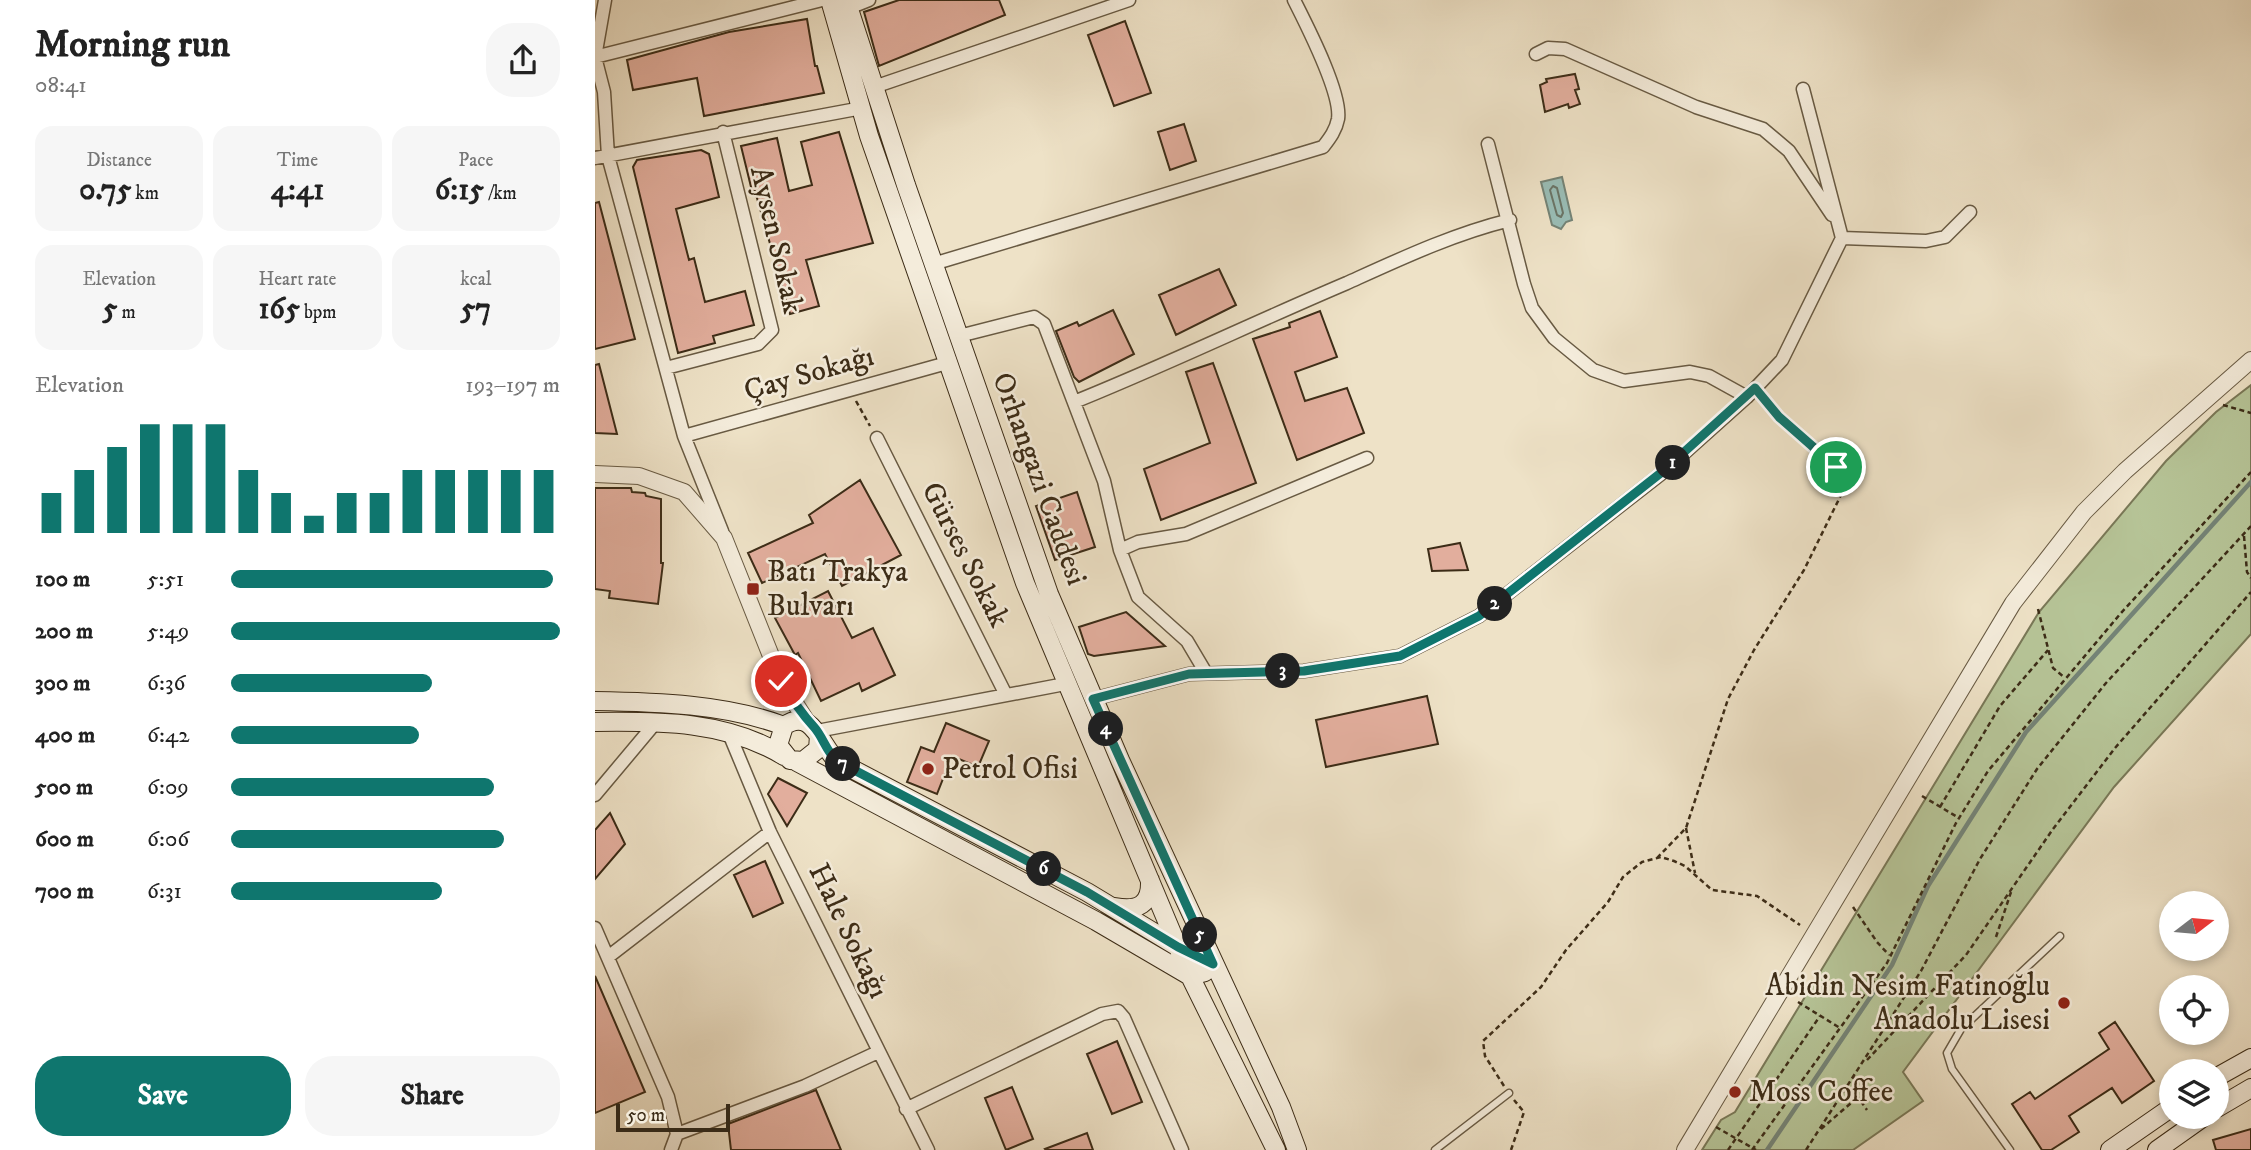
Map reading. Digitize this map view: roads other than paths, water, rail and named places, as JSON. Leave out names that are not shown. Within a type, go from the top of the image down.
[{"type":"main road","name":"Orhangazi Caddesi","points":[[830,0],[862,108],[990,488],[1065,684],[1178,947]]},
{"type":"main road","name":"Orhangazi Caddesi","points":[[848,4],[933,264],[1049,594],[1093,699],[1213,964]]},
{"type":"main road","points":[[595,701],[634,702],[754,715],[803,727],[837,761],[913,798],[1213,964],[1281,1107],[1297,1150]]},
{"type":"main road","points":[[595,722],[656,721],[728,732],[764,744],[1096,921],[1190,976],[1205,972],[1213,964]]},
{"type":"main road","points":[[793,761],[815,755],[803,727]]},
{"type":"main road","points":[[793,761],[778,745],[803,727]]},
{"type":"main road","points":[[1111,906],[1136,909],[1145,904],[1150,892],[1150,880]]},
{"type":"main road","points":[[1178,947],[1276,1150]]},
{"type":"main road","points":[[2229,1070],[2251,1058]]},
{"type":"main road","points":[[2229,1101],[2251,1088]]},
{"type":"main road","points":[[2110,1150],[2159,1116]]},
{"type":"main road","points":[[2157,1150],[2187,1129]]},
{"type":"street","points":[[605,0],[595,57],[604,92],[602,157],[684,436],[781,681],[803,727],[1065,684]]},
{"type":"street","points":[[595,57],[822,0]]},
{"type":"street","points":[[848,4],[869,0]]},
{"type":"street","points":[[874,88],[1129,0]]},
{"type":"street","points":[[933,264],[1323,147],[1335,131],[1339,115],[1323,57],[1294,0]]},
{"type":"street","points":[[1536,54],[1548,48],[1565,49],[1696,107],[1763,129],[1789,151],[1838,224]]},
{"type":"street","points":[[1093,699],[1189,674],[1304,671],[1400,656],[1468,622],[1662,472],[1751,392],[1782,360],[1842,238],[1803,89]]},
{"type":"street","points":[[602,157],[723,132],[862,108]]},
{"type":"street","name":"Aysen Sokak","points":[[666,368],[758,344],[772,330],[723,132]]},
{"type":"street","points":[[1488,144],[1510,220],[1524,285],[1532,308],[1555,338],[1593,370],[1624,381],[1690,372],[1709,376],[1751,392]]},
{"type":"street","points":[[1842,238],[1926,242],[1945,237],[1970,212]]},
{"type":"street","points":[[1074,402],[1183,358],[1275,314],[1468,231],[1510,220]]},
{"type":"street","points":[[959,336],[1034,317],[1044,324],[1104,481],[1120,550],[1138,597],[1187,640],[1206,673]]},
{"type":"street","points":[[1685,1150],[2014,603],[2084,512],[2135,462],[2251,360]]},
{"type":"street","name":"Çay Sokağı","points":[[684,436],[947,363]]},
{"type":"street","name":"Gürses Sokak","points":[[877,438],[1006,695]]},
{"type":"street","points":[[1120,550],[1138,542],[1186,534],[1367,458]]},
{"type":"street","points":[[595,474],[639,476],[684,492],[724,538]]},
{"type":"street","points":[[595,795],[656,721]]},
{"type":"street","name":"Hale Sokağı","points":[[728,732],[770,832],[928,1150]]},
{"type":"street","points":[[608,957],[770,832]]},
{"type":"street","points":[[595,928],[669,1097],[677,1134],[671,1150]]},
{"type":"street","points":[[906,1109],[1102,1014],[1118,1011],[1182,1150]]},
{"type":"street","points":[[677,1134],[805,1086],[878,1052]]},
{"type":"lane","points":[[2010,1150],[1952,1069],[1947,1053],[1961,1030],[2060,936]]},
{"type":"lane","points":[[1435,1150],[1509,1093]]},
{"type":"water","points":[[1562,177],[1572,220],[1566,222],[1561,229],[1552,225],[1541,182]]},
{"type":"waterway","points":[[1767,1150],[1892,965],[1928,886],[2026,732],[2251,482]]},
{"type":"place","name":"Batı Trakya Bulvarı","points":[[753,589]]},
{"type":"place","name":"Petrol Ofisi","points":[[928,769]]},
{"type":"place","name":"Abidin Nesim Fatinoğlu Anadolu Lisesi","points":[[2064,1003]]},
{"type":"place","name":"Moss Coffee","points":[[1735,1092]]}]
